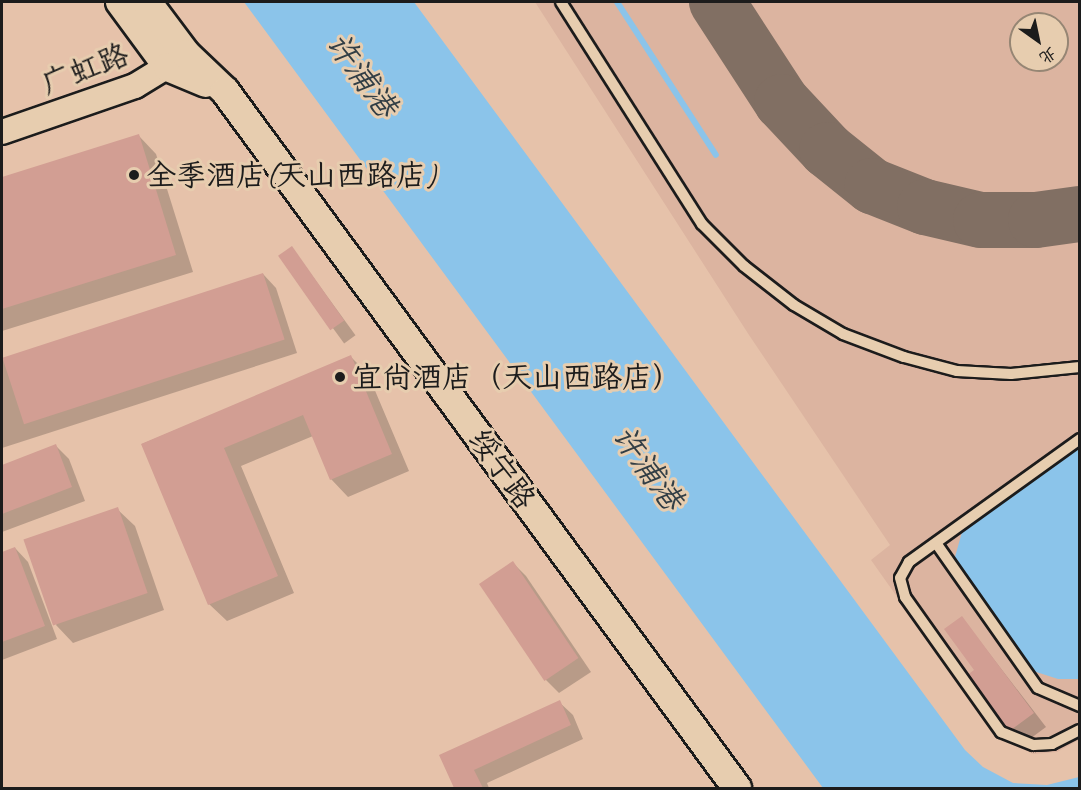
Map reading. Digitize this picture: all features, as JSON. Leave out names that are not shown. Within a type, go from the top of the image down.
[{"type":"main road","points":[[120,2],[177,61]]},
{"type":"main road","points":[[147,2],[177,61]]},
{"type":"main road","name":"绥宁路","points":[[177,61],[225,91],[737,789]]},
{"type":"street","name":"广虹路","points":[[2,132],[100,101],[177,61]]},
{"type":"lane","points":[[561,2],[702,224],[744,266],[794,305],[843,334],[904,357],[957,371],[1011,374],[1080,367]]},
{"type":"lane","points":[[1080,440],[902,570],[900,586],[1001,732],[1034,745],[1052,744],[1080,730]]},
{"type":"lane","points":[[936,543],[1038,688],[1080,706]]},
{"type":"shaded area","points":[[535,2],[1079,2],[1079,740],[1057,752],[1033,754],[1002,739],[982,717],[871,560],[890,545],[749,335]]},
{"type":"water","name":"许浦港","points":[[244,2],[414,2],[965,750],[983,767],[1013,783],[1047,785],[1079,777],[1079,788],[823,788]]},
{"type":"water","points":[[1079,443],[1079,679],[1058,679],[1027,669],[956,570],[955,557],[962,532],[971,522]]},
{"type":"building","points":[[139,134],[176,255],[2,309],[2,177]]},
{"type":"building","points":[[292,246],[344,321],[330,330],[278,256]]},
{"type":"building","points":[[263,273],[285,340],[24,424],[2,358]]},
{"type":"building","points":[[351,355],[392,454],[330,480],[303,415],[224,448],[278,576],[208,605],[141,444]]},
{"type":"building","points":[[56,444],[72,487],[2,514],[2,465]]},
{"type":"building","points":[[118,507],[148,593],[53,626],[23,540]]},
{"type":"building","points":[[15,547],[45,626],[2,642],[2,552]]},
{"type":"building","points":[[513,561],[578,658],[544,681],[479,584]]},
{"type":"building","points":[[962,616],[1034,713],[1008,732],[966,676],[974,670],[944,629]]},
{"type":"building","points":[[560,700],[571,725],[474,770],[483,788],[454,788],[439,755]]},
{"type":"waterway","points":[[617,2],[716,155]]},
{"type":"taxiway","points":[[717,2],[782,102],[827,150],[872,186],[925,207],[981,220],[1036,220],[1080,214]]},
{"type":"place","name":"全季酒店(天山西路店)","points":[[134,175]]},
{"type":"place","name":"宜尚酒店（天山西路店）","points":[[340,377]]}]
